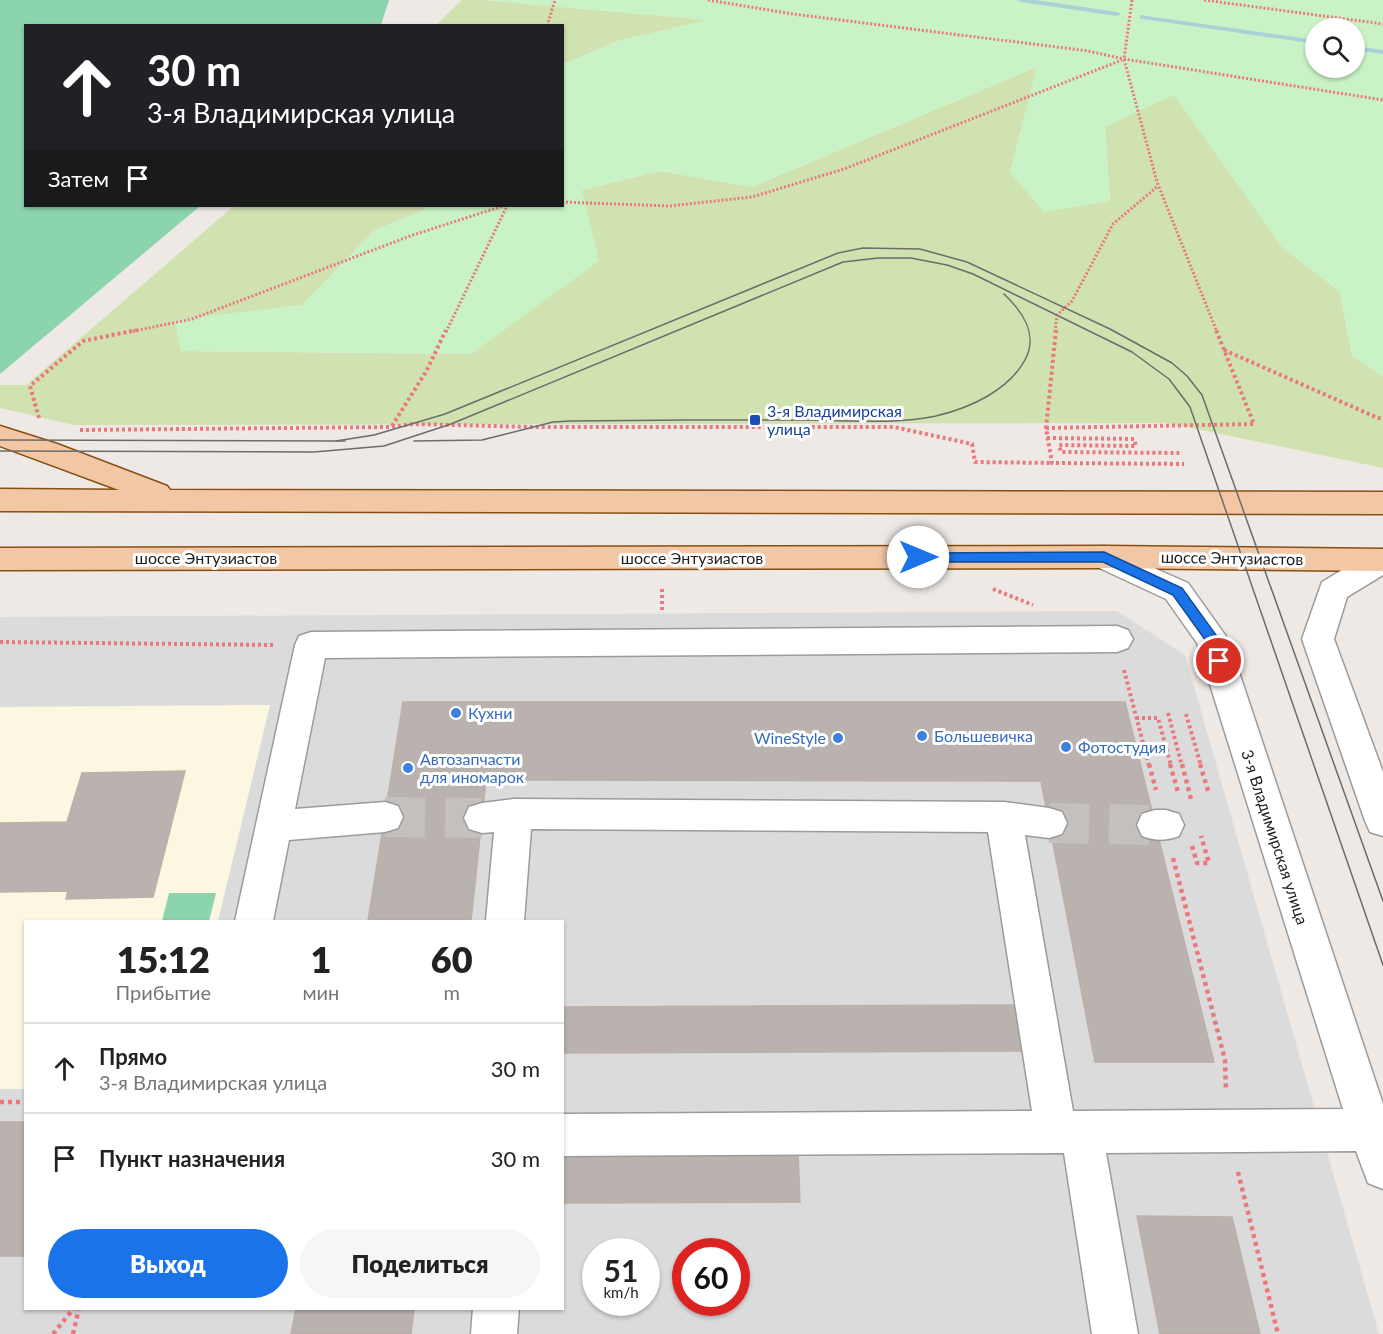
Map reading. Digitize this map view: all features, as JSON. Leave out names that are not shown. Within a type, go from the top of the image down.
[{"type":"main road","points":[[0,436],[47,451],[176,500]]},
{"type":"main road","points":[[0,500],[1383,503]]},
{"type":"main road","name":"шоссе Энтузиастов","points":[[0,559],[1104,557],[1383,560]]},
{"type":"street","name":"3-я Владимирская улица","points":[[1104,557],[1177,591],[1212,639],[1379,1142]]},
{"type":"street","points":[[1383,560],[1332,590],[1318,639],[1383,821]]},
{"type":"street","points":[[254,920],[310,645],[1117,639]]},
{"type":"street","points":[[505,920],[498,816],[1004,817],[1049,823]]},
{"type":"street","points":[[274,826],[385,817]]},
{"type":"street","points":[[1004,817],[1068,1131],[1115,1334]]},
{"type":"street","points":[[564,1135],[1228,1131],[1379,1142]]},
{"type":"street","points":[[494,1334],[496,1310]]},
{"type":"path","points":[[548,24],[555,0]]},
{"type":"path","points":[[708,0],[793,14],[1089,51],[1124,59],[1383,100]]},
{"type":"path","points":[[1046,428],[1254,424],[1158,186],[1124,59],[1132,0]]},
{"type":"path","points":[[1204,0],[1383,24]]},
{"type":"path","points":[[564,202],[669,206],[752,197],[844,169],[1124,59]]},
{"type":"path","points":[[1052,463],[1046,428],[1057,315],[1072,301],[1113,224],[1158,186]]},
{"type":"path","points":[[40,419],[30,386],[83,341],[192,319],[410,236],[502,207]]},
{"type":"path","points":[[391,427],[427,370],[505,207]]},
{"type":"path","points":[[1223,350],[1378,418],[1383,418]]},
{"type":"path","points":[[78,430],[391,427],[413,424],[533,427],[894,427],[972,444],[975,462],[1184,464]]},
{"type":"path","points":[[1047,438],[1134,439],[1136,446],[1059,445],[1060,452],[1181,453]]},
{"type":"path","points":[[661,642],[662,586]]},
{"type":"path","points":[[984,586],[1039,608]]},
{"type":"path","points":[[1117,639],[1160,825],[1225,1060],[1228,1131],[1278,1334]]},
{"type":"path","points":[[0,642],[310,645]]},
{"type":"path","points":[[1186,714],[1209,794]]},
{"type":"path","points":[[1137,718],[1158,718]]},
{"type":"path","points":[[0,1102],[24,1102]]},
{"type":"path","points":[[53,1334],[72,1310]]},
{"type":"path","points":[[73,1334],[79,1310]]},
{"type":"shaded area","points":[[1117,611],[1185,655],[1379,1334],[0,1334],[0,617]]},
{"type":"shaded area","points":[[270,705],[218,920],[24,920],[24,1089],[0,1089],[0,707]]},
{"type":"green space","points":[[0,0],[389,0],[381,24],[24,24],[24,207],[199,207],[0,374]]},
{"type":"green space","points":[[462,0],[709,20],[618,41],[564,64],[564,24],[437,24]]},
{"type":"green space","points":[[483,0],[1383,0],[1383,376],[1352,356],[1340,292],[1282,247],[1174,95],[1105,127],[1110,201],[1044,212],[1010,172],[1037,67],[752,187],[660,171],[582,190],[599,261],[471,354],[181,351],[175,320],[302,305],[375,230],[431,207],[564,207],[564,64],[618,41],[707,20]]},
{"type":"green space","points":[[1037,67],[1010,172],[1044,211],[1110,201],[1105,127],[1174,94],[1282,247],[1340,292],[1352,356],[1383,376],[1383,468],[1168,423],[74,425],[0,408],[0,385],[26,385],[233,207],[431,207],[375,230],[302,305],[175,320],[181,351],[471,354],[582,190],[660,171],[752,187]]},
{"type":"green space","points":[[169,893],[216,893],[209,920],[162,920]]},
{"type":"building","points":[[403,702],[1125,702],[1214,1062],[1095,1062],[1041,781],[486,780],[471,920],[368,920]]},
{"type":"building","points":[[185,771],[153,897],[66,899],[68,891],[0,892],[0,823],[67,822],[82,773]]},
{"type":"building","points":[[1017,1005],[1024,1051],[564,1053],[564,1007]]},
{"type":"building","points":[[0,1122],[24,1122],[24,1256],[0,1256]]},
{"type":"building","points":[[798,1153],[800,1202],[564,1203],[564,1154]]},
{"type":"building","points":[[1137,1216],[1232,1217],[1260,1334],[1160,1334]]},
{"type":"building","points":[[296,1310],[414,1310],[411,1334],[291,1334]]},
{"type":"waterway","points":[[1021,0],[1117,14]]},
{"type":"waterway","points":[[1143,17],[1305,40]]},
{"type":"waterway","points":[[1365,50],[1383,52]]},
{"type":"tunnel","points":[[385,817],[482,818]]},
{"type":"tunnel","points":[[1049,823],[1155,825]]},
{"type":"tram line","points":[[336,441],[374,435],[445,414],[838,253],[863,248],[920,249],[967,262],[1110,329],[1172,363],[1187,376],[1202,395],[1383,901]]},
{"type":"tram line","points":[[0,451],[314,452],[384,446],[451,424],[843,262],[878,258],[911,258],[947,265],[973,274],[1132,352],[1169,379],[1190,407],[1383,965]]},
{"type":"tram line","points":[[414,441],[482,440],[553,422],[571,421],[887,421],[936,416],[962,408],[988,396],[1010,379],[1026,358],[1029,349],[1029,331],[1022,315],[1004,294]]},
{"type":"tram line","points":[[0,440],[336,441]]},
{"type":"tram line","points":[[336,441],[345,441]]},
{"type":"place","name":"3-я Владимирская улица","points":[[755,420]]},
{"type":"place","name":"Кухни","points":[[456,713]]},
{"type":"place","name":"Большевичка","points":[[922,736]]},
{"type":"place","name":"WineStyle","points":[[838,738]]},
{"type":"place","name":"Фотостудия","points":[[1066,747]]},
{"type":"place","name":"Автозапчасти для иномарок","points":[[408,768]]},
{"type":"route","points":[[918,557],[1104,557],[1177,591],[1212,639],[1219,661]]}]
